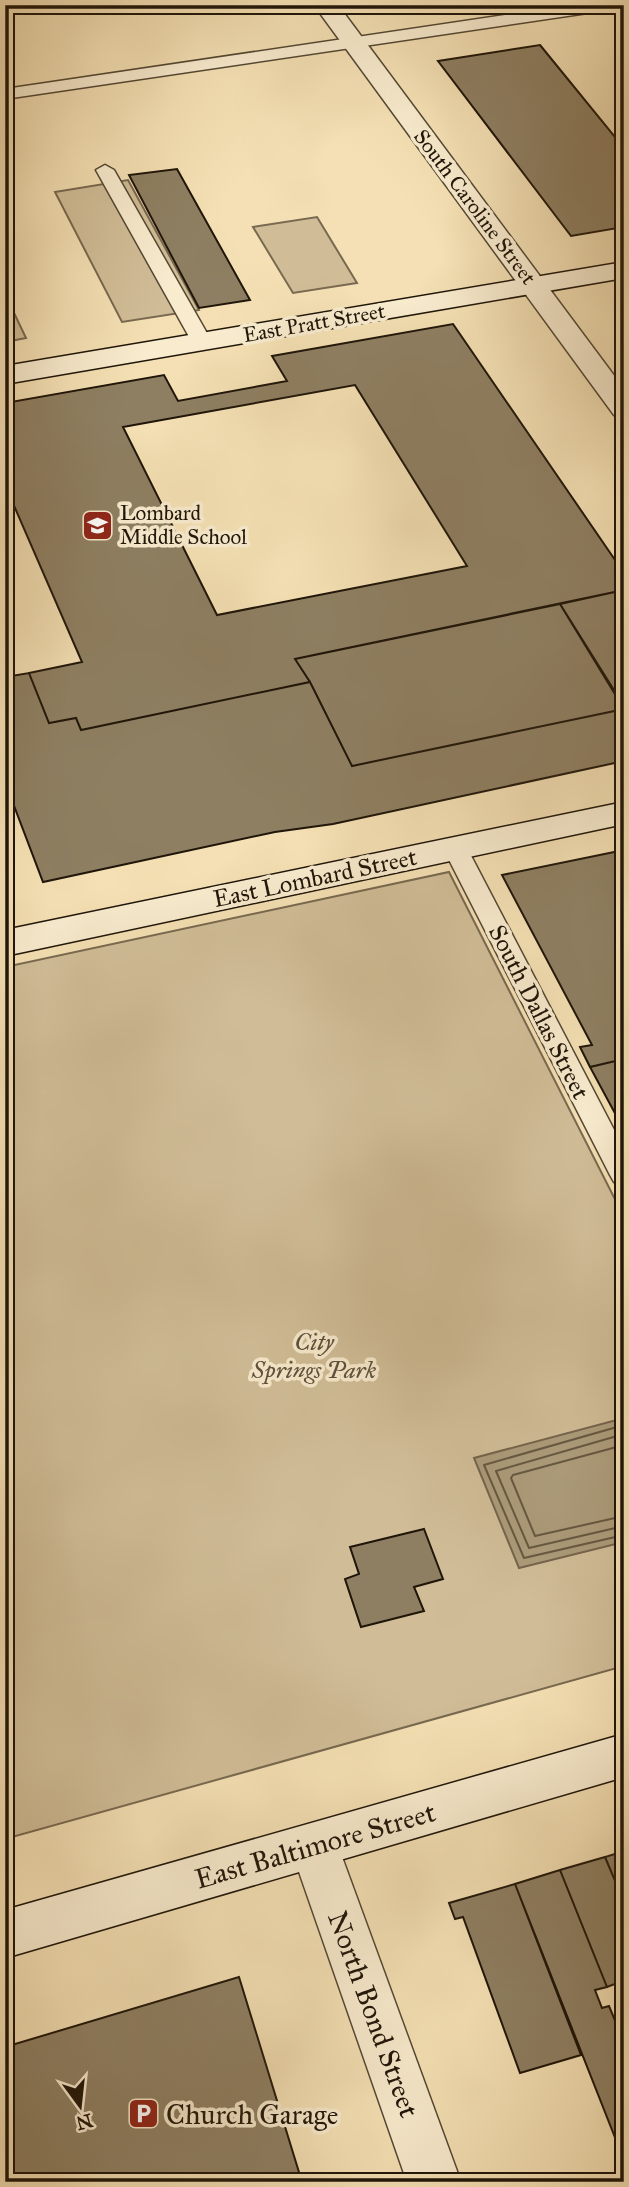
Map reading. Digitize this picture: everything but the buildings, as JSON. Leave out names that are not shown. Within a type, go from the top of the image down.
[{"type":"main road","name":"South Caroline Street","points":[[326,5],[624,409]]},
{"type":"main road","name":"East Pratt Street","points":[[5,375],[624,270]]},
{"type":"main road","name":"East Lombard Street","points":[[5,943],[624,813]]},
{"type":"main road","name":"East Baltimore Street","points":[[5,1934],[624,1755]]},
{"type":"main road","name":"North Bond Street","points":[[314,1846],[434,2182]]},
{"type":"lane","points":[[5,94],[608,5]]},
{"type":"lane","points":[[619,5],[624,10]]},
{"type":"lane","points":[[105,170],[202,342]]},
{"type":"lane","name":"South Dallas Street","points":[[455,848],[624,1175]]},
{"type":"green space","points":[[128,180],[199,310],[122,322],[55,192]]},
{"type":"green space","points":[[317,217],[357,283],[293,293],[253,227]]},
{"type":"green space","points":[[5,294],[26,338],[5,342]]},
{"type":"green space","name":"City Springs Park","points":[[449,872],[624,1217],[624,1666],[5,1839],[5,967]]},
{"type":"water","points":[[624,1418],[624,1542],[519,1568],[474,1458]]},
{"type":"place","name":"Lombard Middle School","points":[[97,525]]},
{"type":"place","name":"Church Garage","points":[[143,2114]]}]
